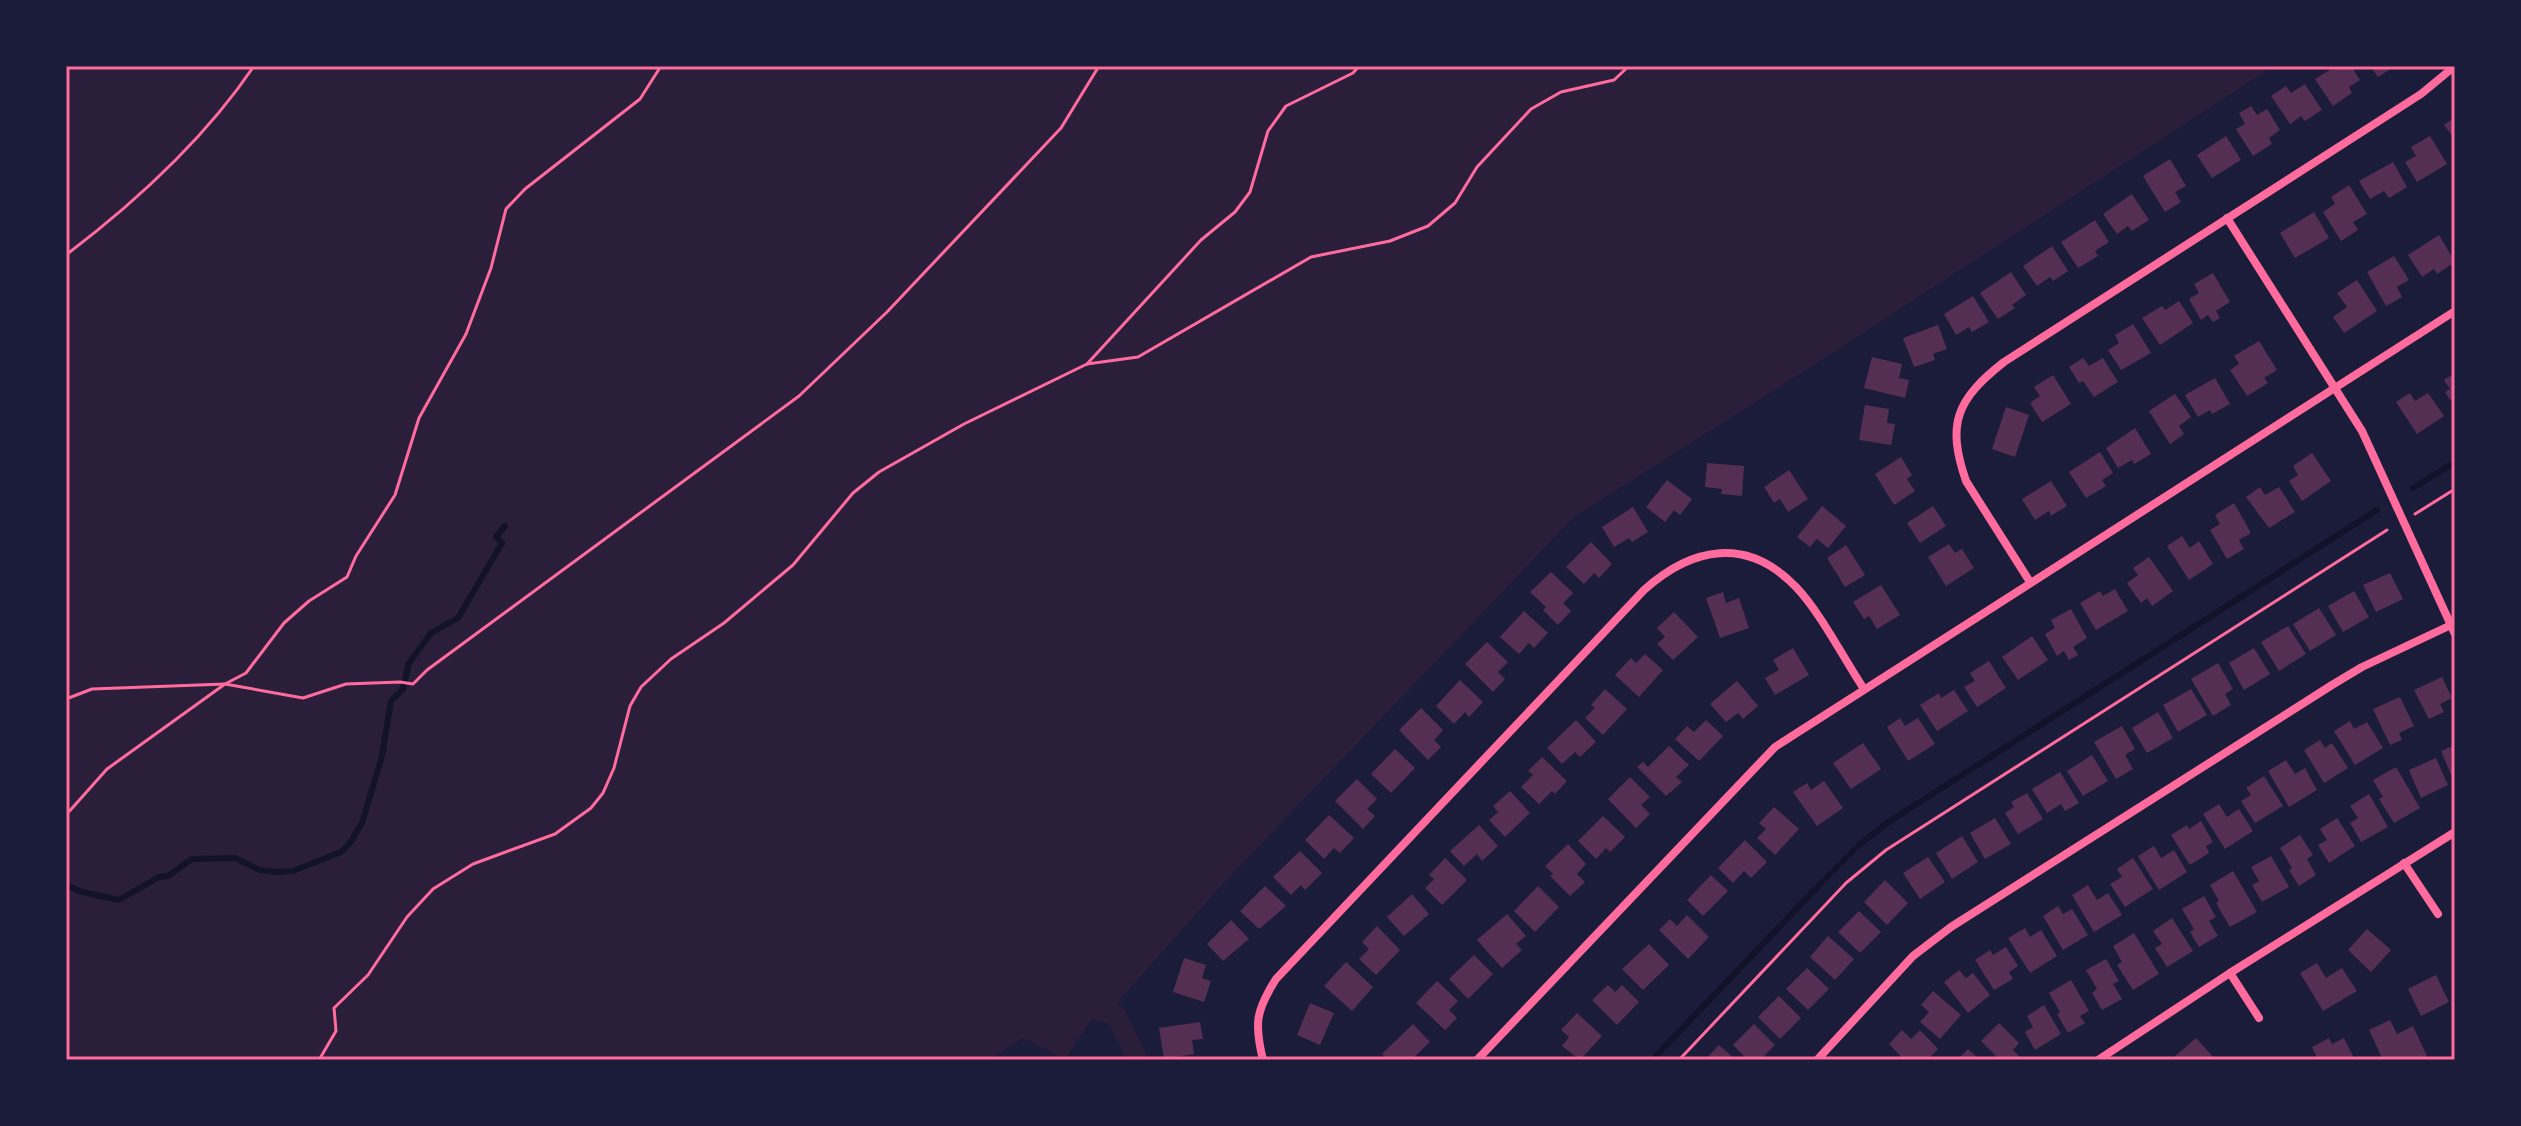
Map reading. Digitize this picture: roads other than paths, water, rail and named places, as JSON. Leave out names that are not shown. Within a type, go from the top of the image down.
[{"type":"street","points":[[2030,582],[1966,481],[1956,446],[1958,420],[1970,392],[2004,362],[2421,94],[2455,66]]},
{"type":"street","points":[[1817,1060],[1913,956],[1951,927],[2362,667],[2453,629],[2362,431],[2227,218]]},
{"type":"street","points":[[1477,1060],[1775,747],[2455,311]]},
{"type":"street","points":[[1946,417],[1958,420]]},
{"type":"street","points":[[1738,554],[1739,540]]},
{"type":"street","points":[[1263,1060],[1257,1020],[1264,998],[1294,957],[1644,590],[1670,569],[1696,556],[1738,554],[1771,568],[1797,588],[1864,689]]},
{"type":"street","points":[[2098,1060],[2455,832]]},
{"type":"street","points":[[2404,863],[2438,914]]},
{"type":"street","points":[[2230,973],[2259,1018]]},
{"type":"street","points":[[1246,1017],[1257,1020]]},
{"type":"waterway","points":[[2413,488],[2455,462]]},
{"type":"waterway","points":[[1652,1060],[1824,880],[1860,844],[1890,821],[2377,510]]},
{"type":"waterway","points":[[66,885],[119,900],[159,877],[168,876],[192,859],[235,858],[260,870],[276,872],[293,871],[341,852],[362,823],[382,756],[391,701],[403,689],[409,663],[431,633],[458,618],[502,543],[496,537],[505,526]]}]
